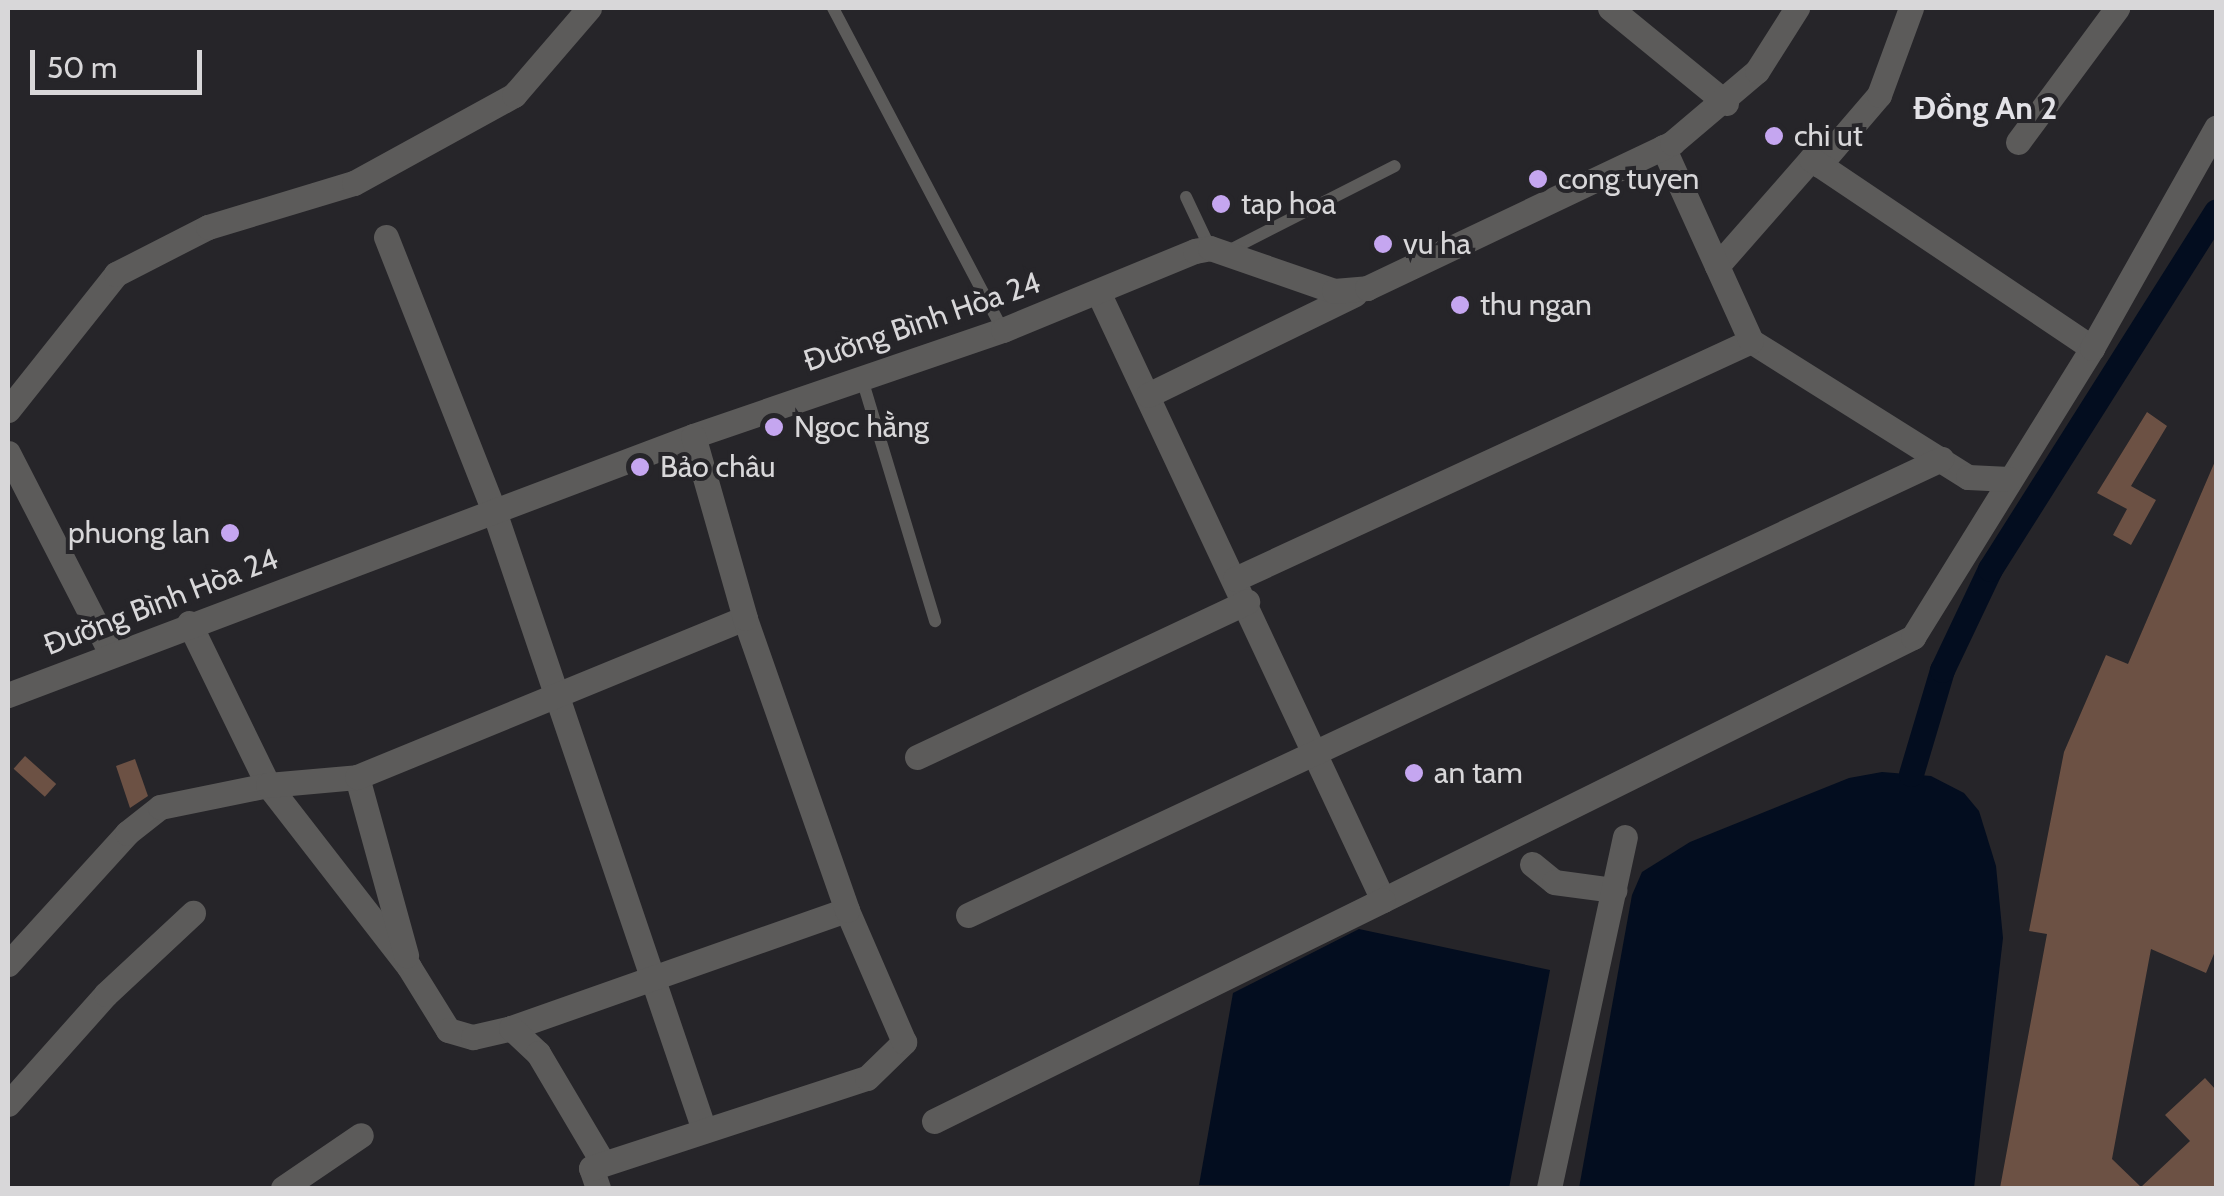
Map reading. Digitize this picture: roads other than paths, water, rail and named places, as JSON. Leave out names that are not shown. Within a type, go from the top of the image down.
[{"type":"street","points":[[8,410],[116,274],[208,227],[354,183],[514,95],[590,8]]},
{"type":"street","points":[[1610,8],[1726,102]]},
{"type":"street","points":[[1148,395],[1663,147],[1726,102],[1757,71],[1797,8]]},
{"type":"street","points":[[1819,166],[1879,95],[1912,8]]},
{"type":"street","points":[[2018,142],[2117,8]]},
{"type":"street","points":[[934,1121],[1914,637],[2092,348],[2216,128]]},
{"type":"street","points":[[1663,147],[1751,340],[1968,477],[2008,479]]},
{"type":"street","points":[[1717,266],[1811,159],[2092,348]]},
{"type":"street","points":[[386,236],[494,511],[704,1130]]},
{"type":"street","points":[[1216,251],[1334,291],[1367,288]]},
{"type":"street","name":"Đường Bình Hòa 24","points":[[8,695],[189,622],[693,436],[1003,330],[1216,251]]},
{"type":"street","points":[[1099,294],[1320,755],[1383,900]]},
{"type":"street","points":[[917,757],[1241,590],[1751,340]]},
{"type":"street","points":[[511,1028],[538,1053],[601,1176],[704,1130],[867,1078],[904,1042],[847,910],[745,618],[693,436]]},
{"type":"street","points":[[8,453],[112,656]]},
{"type":"street","points":[[968,915],[1320,755],[1941,459]]},
{"type":"street","points":[[8,964],[127,832],[160,807],[268,785],[357,777],[745,618]]},
{"type":"street","points":[[189,622],[268,785],[409,967],[448,1030],[473,1037],[511,1028],[847,910]]},
{"type":"street","points":[[357,777],[409,967]]},
{"type":"street","points":[[1549,1188],[1625,836]]},
{"type":"street","points":[[1532,864],[1554,882],[1614,890]]},
{"type":"street","points":[[8,1104],[106,994],[193,912]]},
{"type":"street","points":[[283,1188],[361,1135]]},
{"type":"lane","points":[[833,8],[1003,330]]},
{"type":"lane","points":[[1186,197],[1216,251],[1396,166]]},
{"type":"lane","points":[[862,379],[935,621]]},
{"type":"water","points":[[1882,772],[1931,776],[1964,793],[1979,811],[1996,866],[2003,938],[1974,1188],[1579,1188],[1632,895],[1642,872],[1690,842],[1849,778]]},
{"type":"water","points":[[1359,929],[1550,970],[1509,1188],[1199,1185],[1233,993]]},
{"type":"waterway","points":[[1911,774],[1942,670],[1990,569],[2216,211]]},
{"type":"place","name":"chi ut","points":[[1774,136]]},
{"type":"place","name":"cong tuyen","points":[[1538,179]]},
{"type":"place","name":"tap hoa","points":[[1221,204]]},
{"type":"place","name":"vu ha","points":[[1383,244]]},
{"type":"place","name":"thu ngan","points":[[1460,305]]},
{"type":"place","name":"Ngoc hằng","points":[[774,427]]},
{"type":"place","name":"Bảo châu","points":[[640,467]]},
{"type":"place","name":"phuong lan","points":[[230,533]]},
{"type":"place","name":"an tam","points":[[1414,773]]},
{"type":"district","name":"Đồng An 2","points":[[1985,108]]}]
